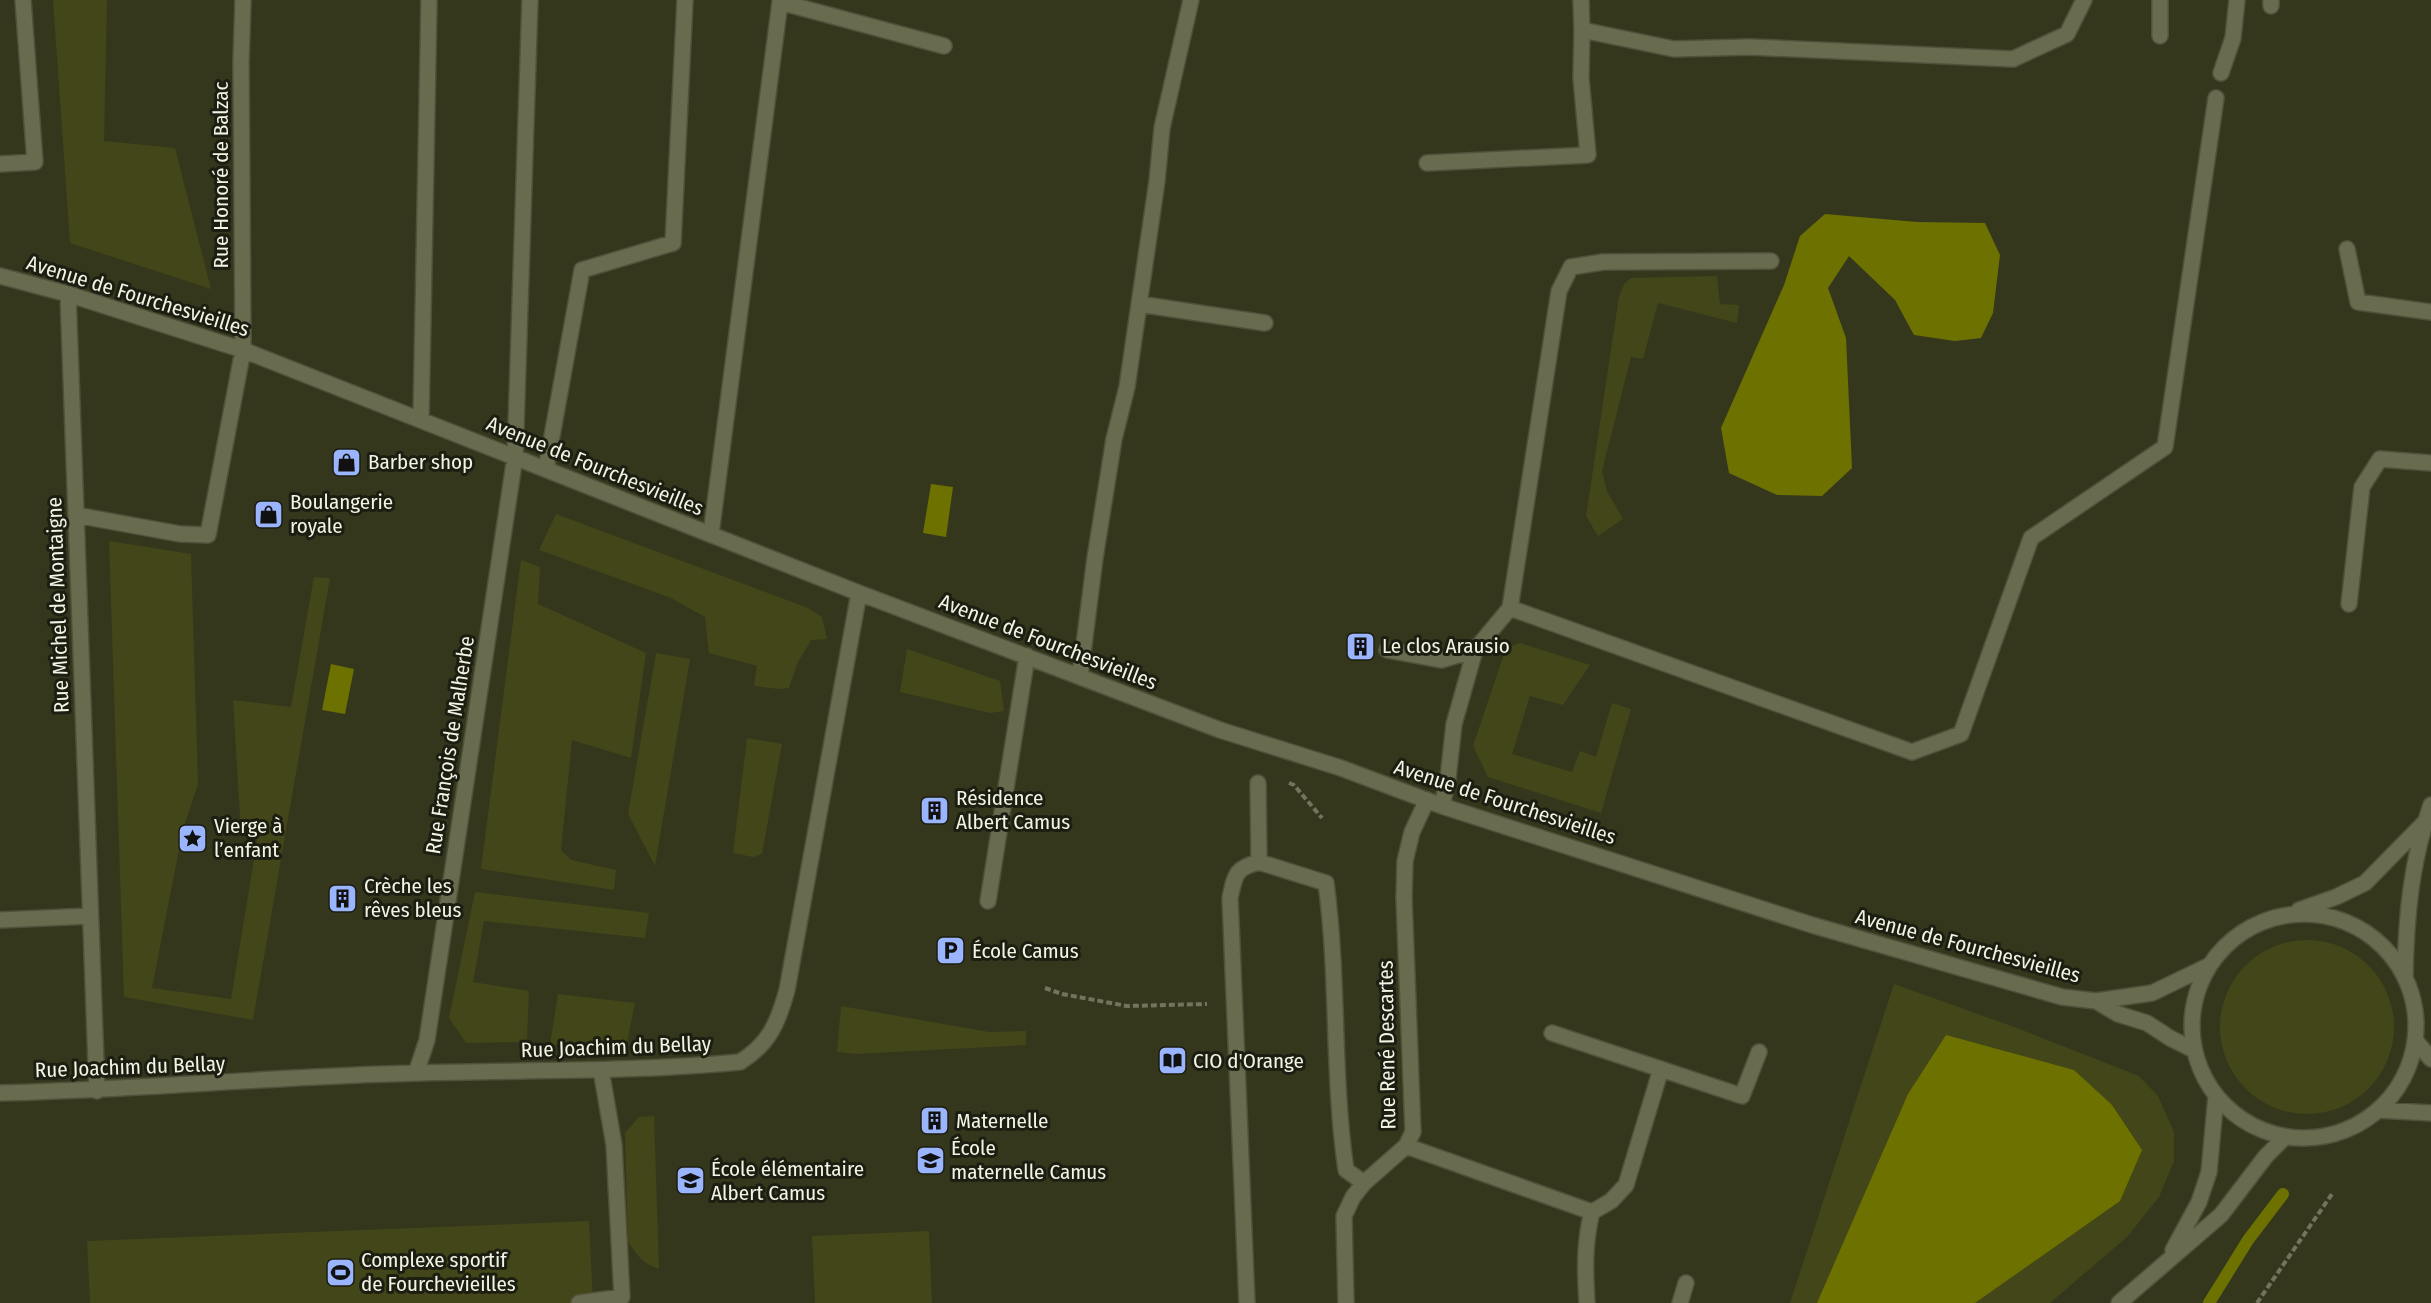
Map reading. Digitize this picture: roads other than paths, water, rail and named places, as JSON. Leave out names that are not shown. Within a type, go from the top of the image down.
[{"type":"street","points":[[0,164],[35,162],[23,0]]},
{"type":"street","name":"Rue Honoré de Balzac","points":[[76,515],[180,534],[208,535],[243,350],[241,62],[243,0]]},
{"type":"street","points":[[421,420],[429,0]]},
{"type":"street","name":"Rue François de Malherbe","points":[[416,1073],[427,1040],[515,457],[530,0]]},
{"type":"street","points":[[546,469],[582,270],[673,243],[685,0]]},
{"type":"street","points":[[1080,676],[1114,439],[1127,387],[1157,181],[1162,129],[1191,0]]},
{"type":"street","points":[[1427,163],[1588,155],[1581,78],[1581,0]]},
{"type":"street","points":[[1582,30],[1674,49],[1750,47],[2013,59],[2067,34],[2084,0]]},
{"type":"street","points":[[2160,0],[2160,36]]},
{"type":"street","points":[[2221,73],[2233,38],[2237,0]]},
{"type":"street","points":[[711,534],[780,2],[944,46]]},
{"type":"street","points":[[1510,608],[1912,752],[1961,734],[2031,538],[2165,447],[2216,98]]},
{"type":"street","points":[[2347,249],[2358,302],[2431,312]]},
{"type":"street","points":[[1442,806],[1448,778],[1454,724],[1475,650],[1510,608],[1559,291],[1570,267],[1603,262],[1771,261]]},
{"type":"street","name":"Avenue de Fourchesvieilles","points":[[0,276],[68,294],[243,350],[859,593],[1230,733],[1341,768],[1442,806],[1483,817],[1812,925],[2062,997],[2096,1001],[2152,993],[2208,966]]},
{"type":"street","name":"Rue Michel de Montaigne","points":[[68,294],[97,1091]]},
{"type":"street","points":[[1139,304],[1265,323]]},
{"type":"street","points":[[2349,604],[2362,487],[2380,459],[2431,463]]},
{"type":"street","name":"Rue Joachim du Bellay","points":[[0,1093],[97,1091],[416,1073],[601,1070],[740,1062],[759,1051],[779,1020],[787,990],[859,593]]},
{"type":"street","points":[[1387,650],[1441,660],[1475,650]]},
{"type":"street","points":[[988,901],[1027,656]]},
{"type":"street","points":[[1258,783],[1259,862]]},
{"type":"street","name":"Rue René Descartes","points":[[1346,1303],[1344,1216],[1353,1197],[1364,1183],[1406,1146],[1413,1132],[1404,898],[1405,861],[1412,832],[1427,800]]},
{"type":"street","points":[[2405,977],[2408,899],[2424,823],[2431,805]]},
{"type":"street","points":[[2286,915],[2310,913],[2334,917],[2356,926],[2385,948],[2405,977],[2413,997],[2416,1018],[2415,1040],[2409,1066],[2396,1090],[2378,1110],[2358,1125],[2335,1134],[2310,1138],[2285,1137],[2266,1132],[2247,1123],[2216,1096],[2202,1074],[2194,1050],[2192,1021],[2196,993],[2208,966],[2223,947],[2242,932],[2263,921],[2336,897],[2365,883],[2424,823]]},
{"type":"street","points":[[1247,1303],[1230,898],[1234,879],[1244,866],[1259,862],[1326,883],[1334,943],[1339,1124],[1346,1170],[1364,1183]]},
{"type":"street","points":[[0,920],[90,916]]},
{"type":"street","name":"Avenue de Fourchesvieilles","points":[[2096,1001],[2118,1014],[2147,1023],[2194,1050]]},
{"type":"street","points":[[1552,1033],[1742,1096],[1759,1052]]},
{"type":"street","points":[[2415,1040],[2431,1059]]},
{"type":"street","points":[[1587,1303],[1586,1235],[1592,1212],[1611,1201],[1626,1185],[1661,1069]]},
{"type":"street","points":[[579,1303],[622,1297],[614,1145],[601,1070]]},
{"type":"street","points":[[2165,1263],[2186,1230],[2209,1172],[2216,1096]]},
{"type":"street","points":[[2378,1110],[2431,1113]]},
{"type":"street","points":[[2119,1303],[2221,1215],[2266,1156],[2285,1137]]},
{"type":"street","points":[[1406,1146],[1592,1212]]},
{"type":"street","points":[[1680,1303],[1686,1283]]},
{"type":"waterway","points":[[2209,1303],[2248,1240],[2283,1194]]},
{"type":"place","name":"Barber shop","points":[[347,462]]},
{"type":"place","name":"Boulangerie royale","points":[[269,514]]},
{"type":"place","name":"Le clos Arausio","points":[[1361,646]]},
{"type":"place","name":"Résidence Albert Camus","points":[[935,810]]},
{"type":"place","name":"Vierge à l’enfant","points":[[193,838]]},
{"type":"place","name":"Crèche les rêves bleus","points":[[343,898]]},
{"type":"place","name":"École Camus","points":[[951,951]]},
{"type":"place","name":"CIO d'Orange","points":[[1172,1061]]},
{"type":"place","name":"Maternelle","points":[[935,1121]]},
{"type":"place","name":"École maternelle Camus","points":[[930,1160]]},
{"type":"place","name":"École élémentaire Albert Camus","points":[[690,1181]]},
{"type":"place","name":"Complexe sportif de Fourchevieilles","points":[[340,1272]]}]
